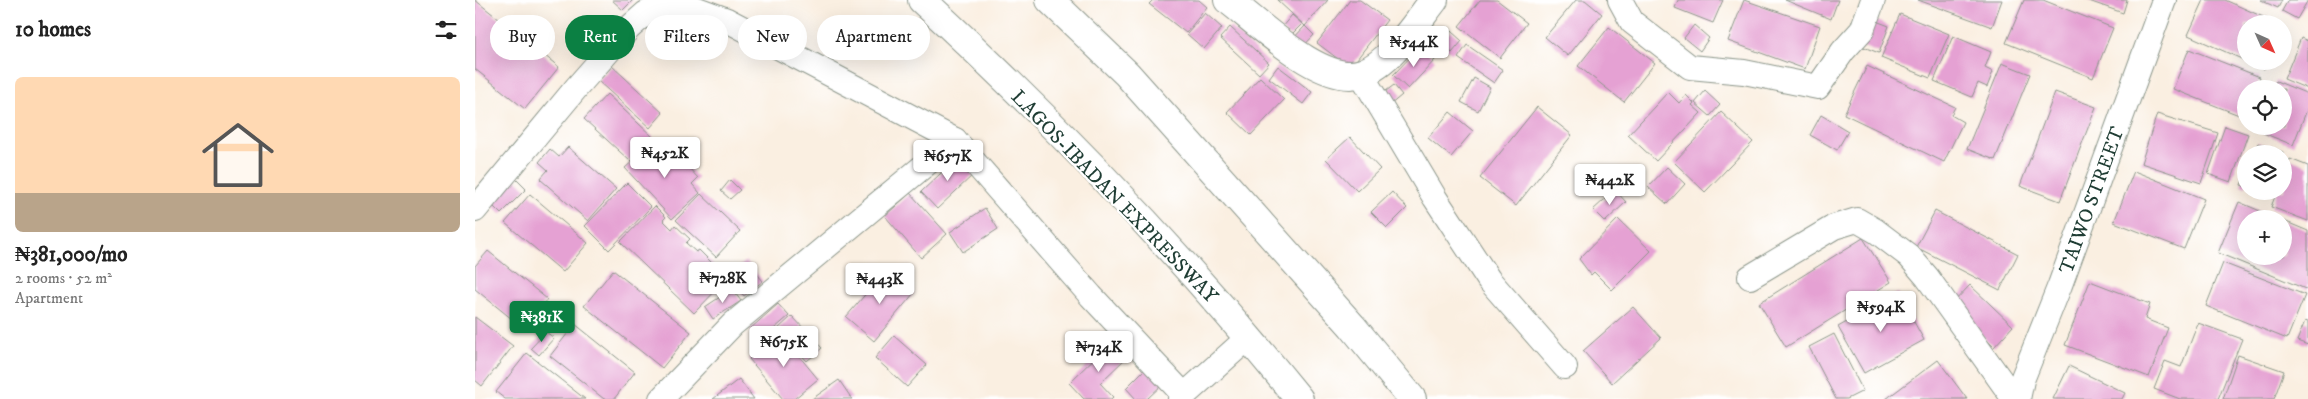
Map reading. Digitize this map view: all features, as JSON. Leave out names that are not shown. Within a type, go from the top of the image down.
[{"type":"main road","name":"LAGOS-IBADAN EXPRESSWAY","points":[[922,0],[1115,190],[1249,338],[1299,399]]},
{"type":"main road","points":[[1050,0],[1127,74],[1352,326],[1412,399]]},
{"type":"main road","points":[[1228,0],[1308,64],[1339,74],[1361,74],[1381,61],[1397,46],[1434,0]]},
{"type":"street","points":[[1620,0],[1632,22],[1690,67],[1744,72],[1818,88],[1843,51],[1863,30],[1873,0]]},
{"type":"street","name":"TAIWO STREET","points":[[2018,399],[2022,380],[2063,276],[2164,0]]},
{"type":"street","points":[[475,210],[577,87],[629,28],[646,13],[665,5],[697,9],[727,20],[955,140],[1182,397],[1249,338]]},
{"type":"street","points":[[1361,74],[1435,198],[1489,280],[1565,367]]},
{"type":"street","points":[[661,399],[733,324],[955,140]]},
{"type":"street","points":[[1750,277],[1835,227],[1857,220],[1876,231],[1909,256],[1927,277],[2014,399]]},
{"type":"building","points":[[475,0],[494,15],[490,15],[490,60],[550,60],[559,67],[525,109],[475,69]]},
{"type":"building","points":[[612,0],[633,0],[623,10]]},
{"type":"building","points":[[1153,0],[1199,0],[1207,7],[1186,33],[1149,4]]},
{"type":"building","points":[[1277,0],[1328,0],[1305,26]]},
{"type":"building","points":[[1350,0],[1360,0],[1387,20],[1350,68],[1317,43]]},
{"type":"building","points":[[1480,0],[1497,0],[1527,23],[1500,58],[1459,26]]},
{"type":"building","points":[[1576,0],[1585,0],[1602,14],[1568,56],[1545,37]]},
{"type":"building","points":[[1678,0],[1723,0],[1713,23],[1675,8]]},
{"type":"building","points":[[1744,0],[1820,26],[1805,69],[1728,41]]},
{"type":"building","points":[[1785,0],[1838,0],[1831,19]]},
{"type":"building","points":[[1918,0],[2002,0],[1992,27]]},
{"type":"building","points":[[2024,0],[2043,0],[2113,28],[2093,78],[2006,43]]},
{"type":"building","points":[[2086,0],[2127,0],[2123,13]]},
{"type":"building","points":[[2204,0],[2225,0],[2259,15],[2237,15],[2237,57],[2188,35]]},
{"type":"building","points":[[2260,0],[2282,0],[2278,8]]},
{"type":"building","points":[[2288,0],[2308,0],[2297,19],[2293,15],[2282,11]]},
{"type":"building","points":[[1205,13],[1222,28],[1204,49],[1187,34]]},
{"type":"building","points":[[1900,14],[1949,34],[1930,78],[1881,58]]},
{"type":"building","points":[[1292,15],[1302,24],[1290,36],[1281,28]]},
{"type":"building","points":[[1871,19],[1889,26],[1879,53],[1861,46]]},
{"type":"building","points":[[1694,25],[1709,38],[1700,51],[1684,38]]},
{"type":"building","points":[[1305,26],[1314,35],[1300,50],[1291,41]]},
{"type":"building","points":[[1230,27],[1269,63],[1259,74],[1220,38]]},
{"type":"building","points":[[1609,27],[1655,63],[1624,102],[1578,66]]},
{"type":"building","points":[[1451,31],[1462,41],[1452,53],[1440,43]]},
{"type":"building","points":[[1953,36],[1991,52],[1985,68],[1993,72],[1987,87],[1978,83],[1972,97],[1934,81]]},
{"type":"building","points":[[2301,38],[2308,41],[2308,89],[2292,82],[2292,80],[2284,79],[2288,70],[2293,70],[2293,57]]},
{"type":"building","points":[[1467,45],[1503,70],[1494,83],[1458,58]]},
{"type":"building","points":[[1421,46],[1435,60],[1408,89],[1393,75]]},
{"type":"building","points":[[2189,49],[2237,68],[2237,70],[2242,70],[2260,77],[2259,80],[2237,80],[2237,114],[2173,89]]},
{"type":"building","points":[[2002,63],[2030,74],[1995,160],[1967,149]]},
{"type":"building","points":[[612,66],[663,113],[650,128],[598,81]]},
{"type":"building","points":[[1278,66],[1312,92],[1303,104],[1269,78]]},
{"type":"building","points":[[1867,66],[1955,107],[1951,115],[1963,122],[1944,162],[1844,114]]},
{"type":"building","points":[[1260,77],[1284,100],[1251,135],[1227,112]]},
{"type":"building","points":[[1474,78],[1490,87],[1478,111],[1461,102]]},
{"type":"building","points":[[1394,85],[1402,95],[1390,105],[1382,94]]},
{"type":"building","points":[[2292,88],[2308,94],[2308,107],[2293,145],[2268,135],[2292,135]]},
{"type":"building","points":[[1705,91],[1720,105],[1710,116],[1695,103]]},
{"type":"building","points":[[1668,92],[1679,103],[1686,95],[1694,103],[1692,105],[1701,113],[1656,161],[1628,135]]},
{"type":"building","points":[[2055,92],[2096,107],[2060,201],[2020,186]]},
{"type":"building","points":[[607,94],[653,137],[630,161],[584,119]]},
{"type":"building","points":[[1537,107],[1572,135],[1516,206],[1480,178]]},
{"type":"building","points":[[1450,112],[1473,131],[1451,157],[1428,138]]},
{"type":"building","points":[[1721,112],[1753,142],[1705,192],[1674,162]]},
{"type":"building","points":[[2157,114],[2218,133],[2201,183],[2141,163]]},
{"type":"building","points":[[1821,115],[1848,131],[1837,150],[1810,135]]},
{"type":"building","points":[[2225,126],[2237,130],[2237,135],[2248,135],[2244,145],[2237,145],[2237,165],[2231,182],[2208,174]]},
{"type":"building","points":[[1350,137],[1380,169],[1357,191],[1326,159]]},
{"type":"building","points":[[654,142],[663,152],[669,146],[698,178],[692,184],[700,193],[672,219],[625,168]]},
{"type":"building","points":[[568,147],[616,189],[588,221],[540,179],[548,170],[539,162],[550,149],[559,157]]},
{"type":"building","points":[[959,156],[975,173],[937,209],[921,192]]},
{"type":"building","points":[[2292,160],[2308,166],[2308,221],[2292,215],[2292,210],[2279,210],[2271,207],[2274,200],[2292,200]]},
{"type":"building","points":[[1667,167],[1685,184],[1667,204],[1648,187]]},
{"type":"building","points":[[2134,171],[2204,199],[2184,249],[2114,222]]},
{"type":"building","points":[[514,177],[526,189],[501,214],[489,202]]},
{"type":"building","points":[[730,180],[740,190],[730,199],[721,191]]},
{"type":"building","points":[[627,183],[651,207],[609,250],[585,226]]},
{"type":"building","points":[[1615,190],[1626,202],[1605,222],[1593,210]]},
{"type":"building","points":[[1392,192],[1407,208],[1387,228],[1371,212]]},
{"type":"building","points":[[910,193],[947,234],[921,258],[885,216]]},
{"type":"building","points":[[530,194],[588,243],[563,272],[505,223]]},
{"type":"building","points":[[701,194],[740,231],[716,257],[676,220]]},
{"type":"building","points":[[2239,202],[2258,210],[2237,210],[2237,261],[2218,253]]},
{"type":"building","points":[[655,206],[666,217],[663,220],[672,229],[675,225],[690,239],[686,243],[696,252],[699,250],[713,264],[711,266],[725,281],[694,313],[620,242]]},
{"type":"building","points":[[985,208],[998,229],[963,252],[950,232]]},
{"type":"building","points":[[1935,211],[2018,254],[2000,290],[1916,247]]},
{"type":"building","points":[[1618,219],[1651,251],[1612,290],[1594,272],[1591,275],[1579,259]]},
{"type":"building","points":[[2292,224],[2308,231],[2308,290],[2247,265],[2292,265]]},
{"type":"building","points":[[1863,238],[1891,282],[1786,347],[1759,303]]},
{"type":"building","points":[[488,251],[547,299],[523,328],[475,289],[475,266]]},
{"type":"building","points":[[746,261],[763,281],[744,296],[728,277]]},
{"type":"building","points":[[2223,263],[2305,295],[2287,339],[2206,306]]},
{"type":"building","points":[[887,269],[914,293],[874,341],[846,317]]},
{"type":"building","points":[[613,270],[691,332],[662,368],[584,306]]},
{"type":"building","points":[[2090,281],[2150,304],[2145,319],[2168,328],[2149,377],[2065,345]]},
{"type":"building","points":[[1970,285],[2013,326],[1994,347],[1951,305]]},
{"type":"building","points":[[732,289],[741,301],[713,319],[705,307]]},
{"type":"building","points":[[1898,293],[1924,340],[1864,373],[1838,327]]},
{"type":"building","points":[[778,304],[789,316],[760,341],[750,329]]},
{"type":"building","points":[[1633,307],[1661,338],[1612,383],[1583,351]]},
{"type":"building","points":[[792,316],[822,348],[807,361],[778,329]]},
{"type":"building","points":[[475,317],[513,346],[482,386],[475,380]]},
{"type":"building","points":[[2305,321],[2308,322],[2308,345],[2297,341]]},
{"type":"building","points":[[2198,323],[2242,339],[2218,399],[2180,399],[2154,389],[2165,361],[2181,367]]},
{"type":"building","points":[[575,324],[635,372],[614,399],[604,399],[550,356]]},
{"type":"building","points":[[546,332],[554,338],[539,355],[531,348]]},
{"type":"building","points":[[780,333],[818,379],[794,399],[783,399],[749,359]]},
{"type":"building","points":[[1834,334],[1863,391],[1847,399],[1836,399],[1809,347]]},
{"type":"building","points":[[894,336],[927,365],[907,387],[875,358]]},
{"type":"building","points":[[1113,340],[1128,356],[1100,383],[1113,397],[1111,399],[1084,399],[1069,383]]},
{"type":"building","points":[[527,353],[585,399],[505,399],[496,392]]},
{"type":"building","points":[[2238,355],[2284,371],[2274,399],[2223,399]]},
{"type":"building","points":[[1938,360],[1967,399],[1886,399]]},
{"type":"building","points":[[1148,366],[1164,383],[1147,399],[1136,399],[1126,388]]},
{"type":"building","points":[[2069,366],[2125,393],[2122,399],[2053,399]]},
{"type":"building","points":[[739,379],[754,399],[713,399]]},
{"type":"building","points":[[839,380],[852,399],[812,399]]}]
